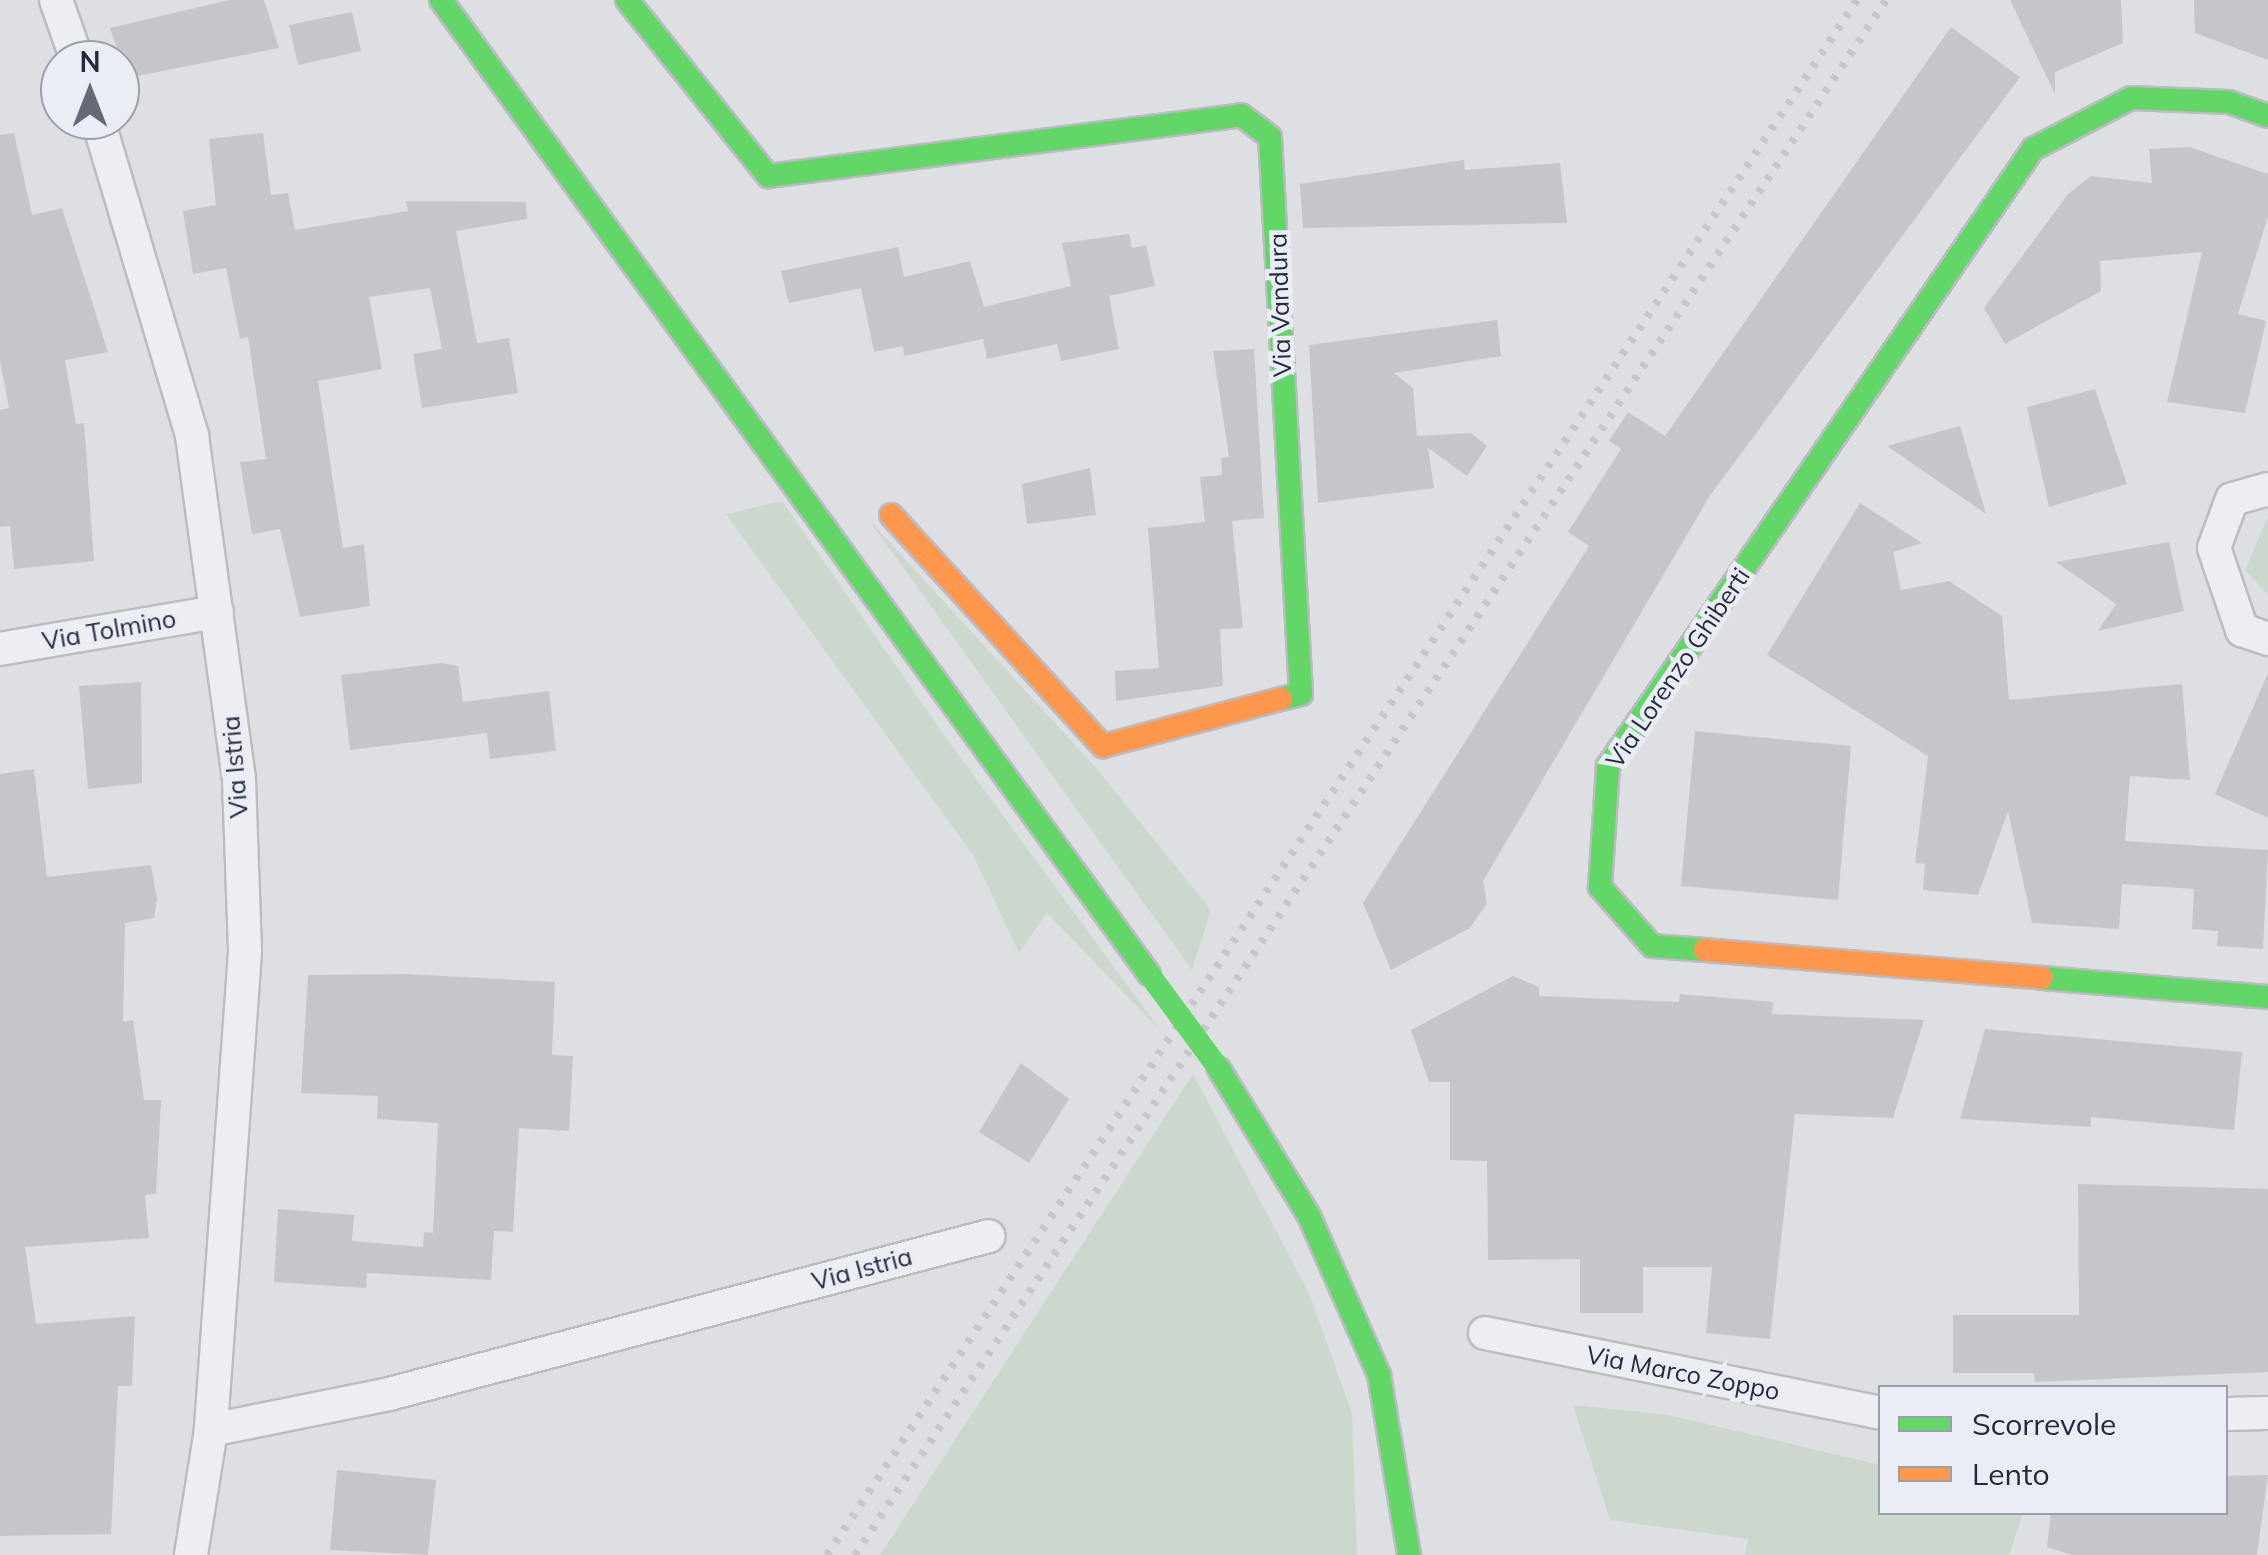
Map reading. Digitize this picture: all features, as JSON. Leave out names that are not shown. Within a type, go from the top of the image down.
[{"type":"street","points":[[56,0],[70,40]]},
{"type":"street","points":[[441,0],[1220,1070],[1309,1216],[1378,1375],[1408,1555]]},
{"type":"street","name":"Via Vandura","points":[[627,0],[768,176],[1240,116],[1270,137],[1301,694],[1102,746],[892,515]]},
{"type":"street","name":"Via Lorenzo Ghiberti","points":[[2268,116],[2229,102],[2131,98],[2033,149],[1608,766],[1597,841],[1600,887],[1652,946],[2268,997]]},
{"type":"street","name":"Via Istria","points":[[104,140],[192,436],[240,779],[245,952],[211,1430],[191,1555]]},
{"type":"street","points":[[2268,489],[2232,498],[2214,548],[2242,630],[2268,639]]},
{"type":"street","name":"Via Tolmino","points":[[0,649],[217,612]]},
{"type":"street","name":"Via Istria","points":[[211,1430],[389,1394],[989,1236]]},
{"type":"street","name":"Via Marco Zoppo","points":[[1485,1333],[1878,1413]]},
{"type":"street","points":[[2228,1414],[2268,1413]]},
{"type":"shaded area","points":[[782,501],[944,735],[1160,1030],[1047,913],[1019,953],[973,855],[726,514]]},
{"type":"shaded area","points":[[2268,517],[2268,595],[2245,570]]},
{"type":"shaded area","points":[[869,520],[1097,769],[1211,910],[1192,970]]},
{"type":"shaded area","points":[[1193,1074],[1309,1293],[1352,1413],[1357,1555],[880,1555]]},
{"type":"shaded area","points":[[1573,1405],[1669,1415],[1878,1465],[1878,1515],[2022,1515],[2009,1555],[1745,1555],[1748,1539],[1610,1520]]},
{"type":"building","points":[[229,0],[264,0],[279,48],[140,75],[140,40],[114,40],[110,28]]},
{"type":"building","points":[[2010,0],[2121,0],[2123,43],[2055,72],[2055,94]]},
{"type":"building","points":[[2194,0],[2268,0],[2268,60],[2195,33]]},
{"type":"building","points":[[352,12],[361,51],[298,65],[289,25]]},
{"type":"building","points":[[1951,27],[2020,77],[1711,494],[1483,881],[1487,903],[1470,928],[1391,970],[1363,903],[1589,546],[1568,532],[1621,449],[1609,441],[1628,412],[1665,436]]},
{"type":"building","points":[[14,133],[32,215],[62,208],[108,352],[65,360],[76,424],[84,423],[94,561],[14,569],[10,526],[0,527],[0,410],[9,408],[0,360],[0,135]]},
{"type":"building","points":[[263,133],[271,195],[288,193],[295,230],[408,211],[406,201],[526,202],[527,219],[456,231],[477,343],[509,338],[518,393],[422,408],[413,354],[442,349],[430,288],[369,297],[382,369],[318,381],[343,548],[364,544],[370,606],[300,617],[280,529],[252,534],[240,462],[266,459],[248,337],[240,339],[226,268],[193,274],[183,211],[216,205],[209,139]]},
{"type":"building","points":[[2189,147],[2268,174],[2268,216],[2238,314],[2266,321],[2245,413],[2167,402],[2202,252],[2100,261],[2101,291],[2005,344],[1984,308],[2068,194],[2091,176],[2152,183],[2149,149]]},
{"type":"building","points":[[1464,160],[1465,170],[1560,163],[1567,223],[1303,228],[1300,184]]},
{"type":"building","points":[[1129,234],[1132,248],[1146,245],[1155,286],[1109,296],[1119,349],[1061,361],[1057,344],[987,359],[983,339],[904,356],[903,346],[874,352],[861,288],[789,303],[781,271],[898,247],[904,277],[970,261],[984,307],[1071,286],[1062,243]]},
{"type":"building","points":[[1497,320],[1501,356],[1394,373],[1413,388],[1417,436],[1471,433],[1487,446],[1467,476],[1428,448],[1434,488],[1318,503],[1309,345]]},
{"type":"building","points":[[1254,349],[1264,518],[1232,521],[1243,628],[1220,629],[1223,686],[1116,701],[1115,671],[1159,668],[1148,528],[1205,522],[1200,477],[1222,475],[1221,458],[1229,457],[1213,351]]},
{"type":"building","points":[[2095,389],[2127,484],[2049,507],[2027,407]]},
{"type":"building","points":[[1960,426],[1986,514],[1887,446]]},
{"type":"building","points":[[1090,468],[1096,515],[1027,524],[1022,484]]},
{"type":"building","points":[[1860,503],[1922,543],[1893,552],[1901,590],[1949,581],[2002,616],[2009,700],[2182,684],[2190,780],[2130,776],[2125,841],[2268,850],[2263,949],[2217,946],[2218,931],[2192,929],[2194,889],[2122,884],[2119,929],[2032,923],[2008,811],[1978,895],[1923,890],[1925,864],[1915,863],[1928,756],[1767,655]]},
{"type":"building","points":[[2169,542],[2184,611],[2098,631],[2116,604],[2056,562]]},
{"type":"building","points":[[441,663],[458,666],[463,702],[549,691],[556,751],[490,759],[487,733],[350,750],[341,675]]},
{"type":"building","points":[[2268,673],[2268,818],[2215,794]]},
{"type":"building","points":[[141,682],[142,783],[88,789],[79,686]]},
{"type":"building","points":[[1695,731],[1851,746],[1838,900],[1681,886]]},
{"type":"building","points":[[34,769],[47,877],[151,865],[157,899],[154,918],[125,923],[123,1022],[133,1020],[144,1100],[161,1100],[156,1194],[145,1195],[149,1238],[25,1247],[36,1324],[135,1316],[132,1386],[118,1386],[111,1534],[0,1536],[0,774]]},
{"type":"building","points":[[405,974],[555,982],[552,1055],[573,1056],[569,1131],[519,1128],[513,1232],[494,1231],[491,1280],[367,1273],[366,1288],[274,1282],[278,1209],[354,1215],[352,1241],[423,1247],[424,1232],[433,1233],[438,1123],[377,1119],[378,1096],[301,1093],[308,975]]},
{"type":"building","points":[[1513,976],[1539,987],[1539,996],[1679,1002],[1680,994],[1773,1002],[1772,1014],[1924,1020],[1893,1118],[1795,1114],[1770,1339],[1706,1333],[1712,1267],[1643,1267],[1643,1313],[1580,1313],[1580,1259],[1488,1260],[1487,1161],[1450,1160],[1450,1082],[1429,1082],[1411,1030]]},
{"type":"building","points":[[1985,1029],[2242,1052],[2234,1130],[2091,1117],[2091,1127],[1960,1119]]},
{"type":"building","points":[[1021,1063],[1069,1099],[1029,1163],[979,1132]]},
{"type":"building","points":[[2078,1184],[2268,1189],[2268,1372],[2035,1382],[2034,1373],[1953,1373],[1953,1315],[2079,1315]]},
{"type":"building","points":[[337,1470],[436,1480],[428,1555],[330,1550]]},
{"type":"building","points":[[2268,1475],[2257,1555],[2072,1555],[2047,1547],[2051,1515],[2228,1515],[2228,1476]]},
{"type":"railway","points":[[827,1555],[1857,0]]},
{"type":"railway","points":[[855,1555],[1886,0]]},
{"type":"traffic: fast","points":[[441,0],[1149,974]]},
{"type":"traffic: fast","points":[[627,0],[768,176],[1241,115],[1270,137],[1301,694],[1281,699]]},
{"type":"traffic: fast","points":[[1705,950],[1652,946],[1600,887],[1608,766],[2033,149],[2131,98],[2229,102],[2268,116]]},
{"type":"traffic: fast","points":[[1149,974],[1219,1069]]},
{"type":"traffic: fast","points":[[2042,978],[2268,997]]},
{"type":"traffic: fast","points":[[1219,1069],[1309,1216],[1379,1375],[1409,1555]]},
{"type":"traffic: slow","points":[[891,515],[1103,746],[1281,699]]},
{"type":"traffic: slow","points":[[1705,950],[2042,978]]}]
